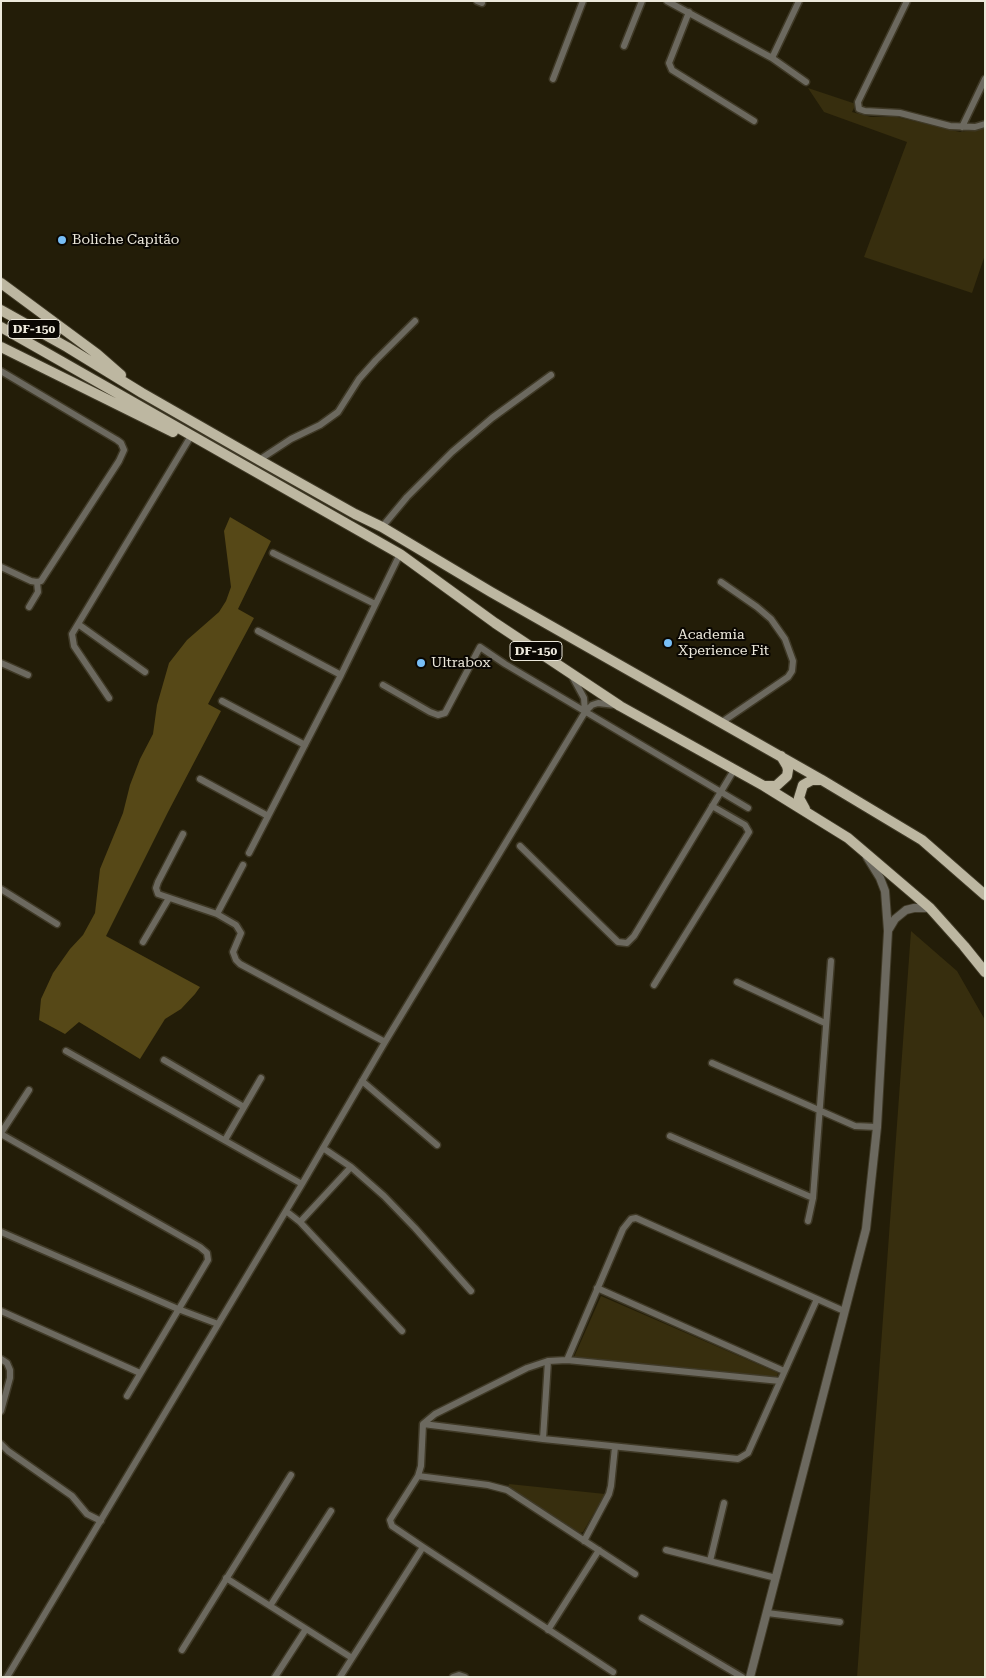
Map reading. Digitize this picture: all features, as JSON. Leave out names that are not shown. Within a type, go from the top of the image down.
[{"type":"main road","points":[[1,283],[98,354],[142,393]]},
{"type":"main road","name":"DF-150","points":[[1,310],[259,460],[382,527],[822,780],[922,840],[985,895]]},
{"type":"main road","name":"DF-150","points":[[1,327],[400,554],[572,676],[620,706],[806,810],[861,847],[930,908],[985,972]]},
{"type":"main road","points":[[1,347],[168,430],[188,434]]},
{"type":"main road","points":[[764,786],[776,786],[787,776],[787,766],[781,756]]},
{"type":"main road","points":[[806,810],[799,798],[801,789],[807,782],[822,780]]},
{"type":"street","points":[[553,80],[583,1]]},
{"type":"street","points":[[624,46],[642,1]]},
{"type":"street","points":[[667,1],[679,4],[689,12],[772,58],[806,82]]},
{"type":"street","points":[[772,58],[799,1]]},
{"type":"street","points":[[907,1],[858,102],[859,109],[900,113],[950,126],[985,124]]},
{"type":"street","points":[[689,12],[670,62],[672,70],[754,120]]},
{"type":"street","points":[[962,126],[985,79]]},
{"type":"street","points":[[259,460],[291,439],[320,425],[338,412],[358,379],[415,321]]},
{"type":"street","points":[[1,371],[117,440],[121,443],[124,450],[44,578],[37,582],[31,581],[1,567]]},
{"type":"street","points":[[382,527],[407,497],[452,452],[492,418],[551,375]]},
{"type":"street","points":[[109,698],[74,646],[72,634],[188,434]]},
{"type":"street","points":[[273,553],[375,604]]},
{"type":"street","points":[[249,853],[341,675],[400,554]]},
{"type":"street","points":[[29,607],[38,592],[37,582]]},
{"type":"street","points":[[721,582],[758,607],[771,619],[785,639],[793,661],[792,671],[788,677],[722,722]]},
{"type":"street","points":[[78,624],[145,672]]},
{"type":"street","points":[[258,631],[341,675]]},
{"type":"street","points":[[383,685],[430,712],[438,715],[445,713],[480,647],[585,712],[748,808]]},
{"type":"street","points":[[1,663],[28,675]]},
{"type":"street","points":[[572,676],[584,698],[585,712]]},
{"type":"street","points":[[222,701],[305,745]]},
{"type":"street","points":[[7,1677],[385,1042],[585,712],[592,705],[598,703],[620,706]]},
{"type":"street","points":[[520,846],[618,942],[627,943],[634,936],[734,770]]},
{"type":"street","points":[[200,779],[268,816]]},
{"type":"street","points":[[654,985],[749,832],[745,825],[712,806]]},
{"type":"street","points":[[183,834],[156,888],[158,894],[217,914],[236,925],[239,929],[240,938],[234,952],[236,960],[240,964],[385,1042]]},
{"type":"street","points":[[750,1677],[866,1229],[877,1127],[888,931],[885,891],[880,878],[861,847]]},
{"type":"street","points":[[217,914],[243,865]]},
{"type":"street","points":[[1,889],[57,924]]},
{"type":"street","points":[[143,942],[169,898]]},
{"type":"street","points":[[888,931],[895,919],[906,910],[930,908]]},
{"type":"street","points":[[808,1221],[813,1198],[831,962]]},
{"type":"street","points":[[737,982],[825,1023]]},
{"type":"street","points":[[66,1051],[302,1184]]},
{"type":"street","points":[[164,1060],[244,1107]]},
{"type":"street","points":[[712,1063],[855,1126],[877,1127]]},
{"type":"street","points":[[224,1140],[261,1078]]},
{"type":"street","points":[[362,1081],[437,1145]]},
{"type":"street","points":[[28,1090],[1,1134],[204,1250],[208,1256],[208,1260],[127,1396]]},
{"type":"street","points":[[670,1136],[813,1198]]},
{"type":"street","points":[[323,1148],[351,1167],[403,1215],[471,1290]]},
{"type":"street","points":[[300,1222],[351,1167]]},
{"type":"street","points":[[286,1211],[300,1222],[402,1331]]},
{"type":"street","points":[[567,1360],[623,1229],[631,1219],[636,1218],[844,1311]]},
{"type":"street","points":[[1,1232],[178,1309],[218,1324]]},
{"type":"street","points":[[597,1288],[784,1371]]},
{"type":"street","points":[[423,1424],[543,1439],[738,1459],[748,1453],[817,1299]]},
{"type":"street","points":[[1,1311],[140,1373]]},
{"type":"street","points":[[1,1359],[10,1370],[10,1378],[1,1411]]},
{"type":"street","points":[[613,1672],[392,1526],[390,1520],[418,1476],[421,1466],[423,1424],[435,1414],[527,1368],[548,1361],[567,1360],[780,1381]]},
{"type":"street","points":[[543,1439],[548,1361]]},
{"type":"street","points":[[1,1444],[8,1451],[72,1496],[87,1514],[101,1521]]},
{"type":"street","points":[[584,1540],[609,1494],[615,1446]]},
{"type":"street","points":[[182,1650],[291,1475]]},
{"type":"street","points":[[418,1476],[488,1485],[506,1490],[635,1574]]},
{"type":"street","points":[[710,1561],[724,1503]]},
{"type":"street","points":[[270,1606],[331,1511]]},
{"type":"street","points":[[340,1677],[423,1547]]},
{"type":"street","points":[[548,1630],[599,1550]]},
{"type":"street","points":[[666,1550],[776,1578]]},
{"type":"street","points":[[226,1578],[352,1658]]},
{"type":"street","points":[[767,1613],[840,1622]]},
{"type":"street","points":[[642,1618],[742,1677]]},
{"type":"street","points":[[274,1677],[306,1629]]},
{"type":"street","points":[[453,1677],[459,1675],[465,1677]]},
{"type":"shaded area","points":[[808,88],[856,104],[852,112],[871,117],[897,117],[960,132],[985,128],[985,255],[972,293],[864,257],[907,142],[824,112]]},
{"type":"shaded area","points":[[230,517],[271,541],[238,609],[254,618],[208,704],[221,711],[106,936],[200,987],[181,1009],[165,1019],[140,1059],[79,1022],[65,1034],[39,1020],[41,999],[53,973],[70,949],[83,935],[95,913],[100,869],[123,813],[130,785],[140,759],[153,734],[157,705],[169,663],[187,640],[219,612],[226,601],[231,587],[224,531]]},
{"type":"shaded area","points":[[911,931],[957,971],[985,1020],[985,1677],[857,1677]]},
{"type":"shaded area","points":[[601,1296],[778,1373],[777,1377],[574,1357]]},
{"type":"shaded area","points":[[509,1484],[605,1494],[583,1532],[580,1533],[508,1487]]},
{"type":"place","name":"Boliche Capitão","points":[[62,240]]},
{"type":"place","name":"Academia Xperience Fit","points":[[668,643]]},
{"type":"place","name":"Ultrabox","points":[[421,663]]}]
